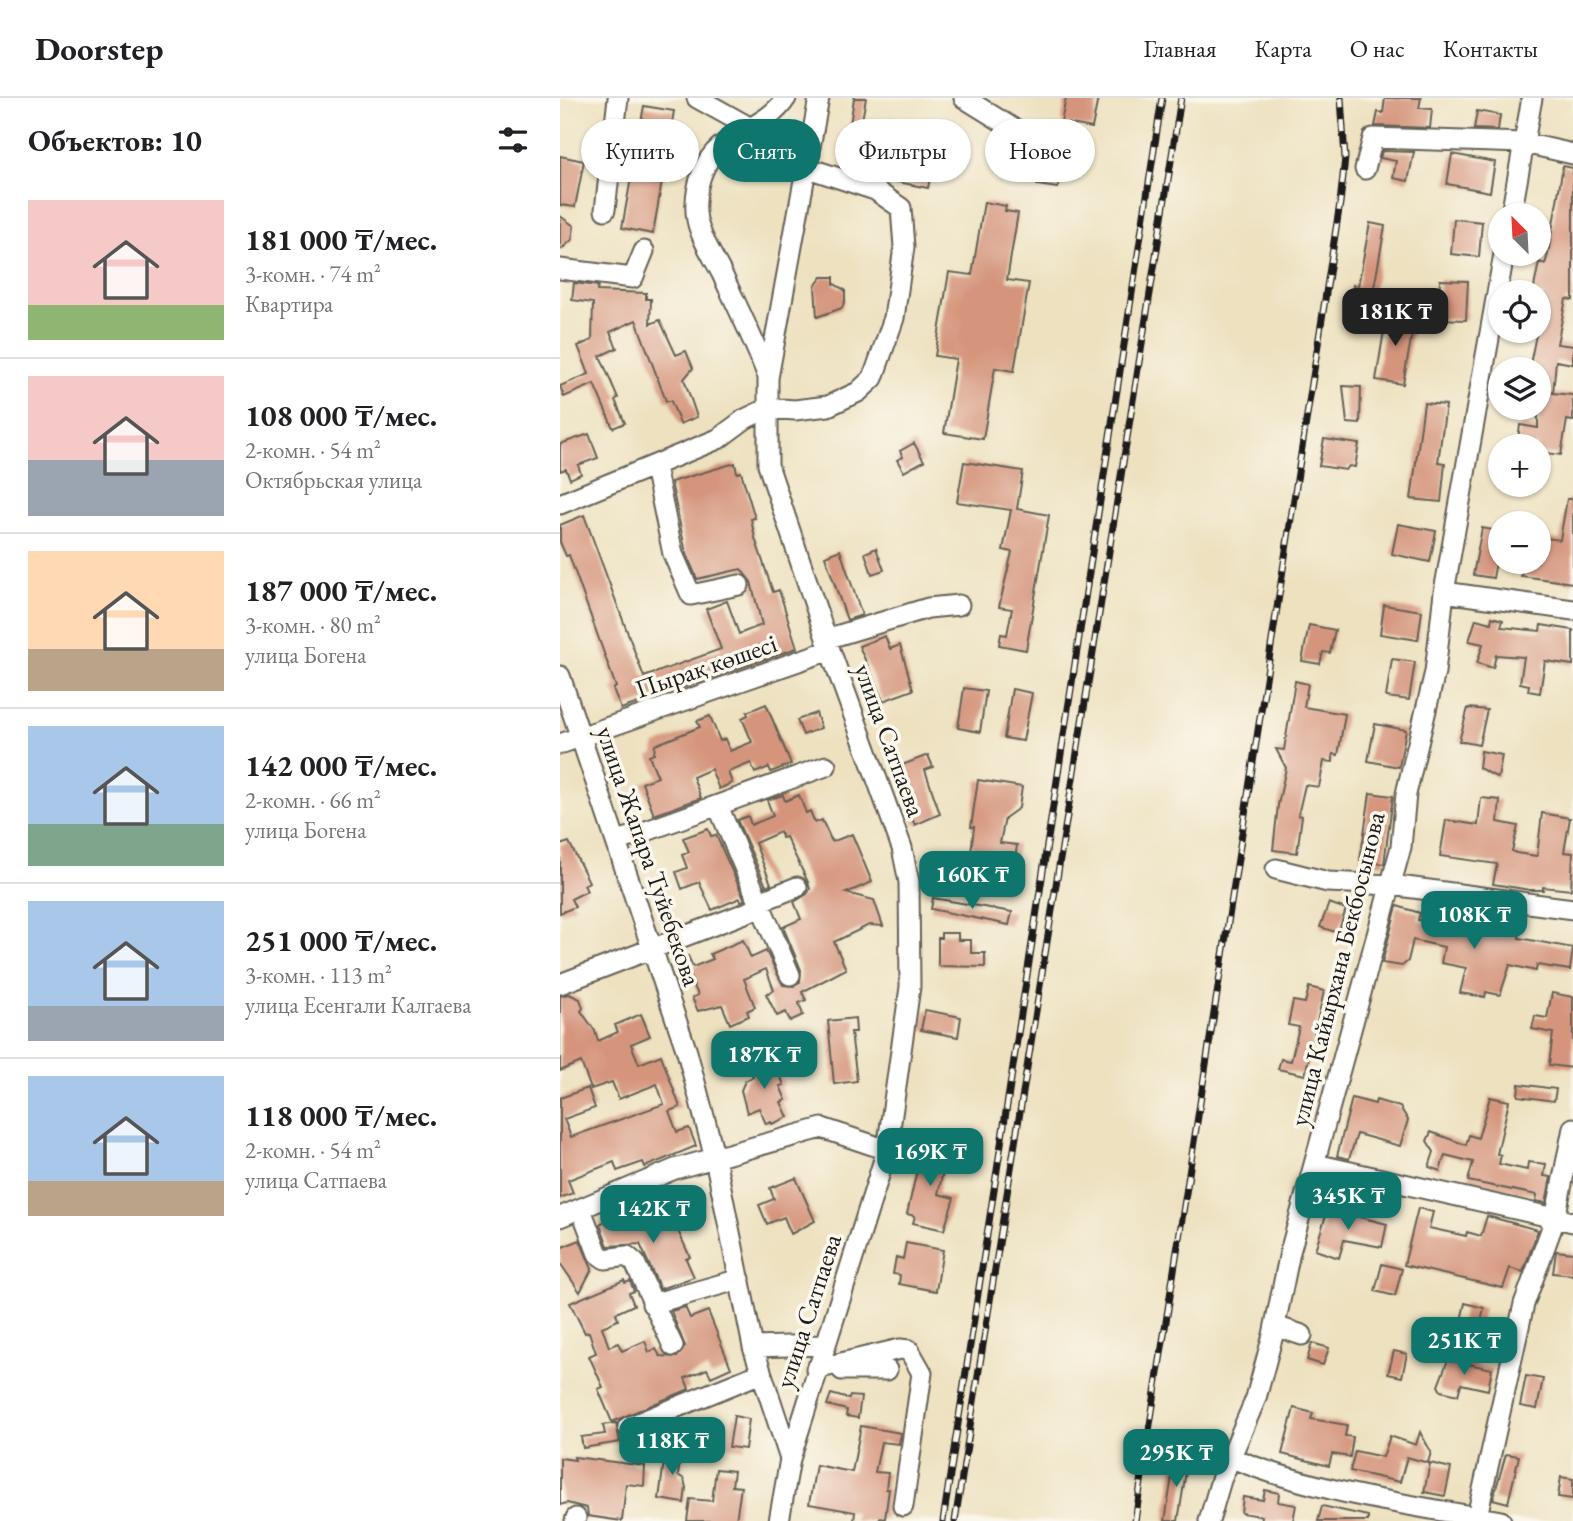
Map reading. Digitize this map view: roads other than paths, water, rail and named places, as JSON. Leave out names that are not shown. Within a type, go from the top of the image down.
[{"type":"street","points":[[605,210],[618,98]]},
{"type":"street","points":[[697,98],[735,119]]},
{"type":"street","points":[[764,119],[786,98]]},
{"type":"street","name":"улица Сатпаева","points":[[815,119],[819,98]]},
{"type":"street","points":[[964,98],[998,119]]},
{"type":"street","points":[[1513,203],[1532,98]]},
{"type":"street","points":[[1365,169],[1373,138],[1524,143],[1573,154]]},
{"type":"street","points":[[713,155],[701,177],[696,198],[697,219],[768,378]]},
{"type":"street","points":[[560,504],[718,439],[745,419],[768,408],[795,410],[828,406],[858,392],[873,378],[894,318],[904,247],[901,208],[875,190],[821,172]]},
{"type":"street","name":"улица Сатпаева","points":[[779,1521],[790,1459],[816,1369],[887,1150],[910,988],[909,882],[902,848],[828,644],[768,465],[768,378],[802,182]]},
{"type":"street","points":[[560,269],[633,278],[645,251]]},
{"type":"street","name":"улица Кайырхана Бекбосынова","points":[[1209,1521],[1221,1480],[1256,1398],[1275,1326],[1290,1252],[1401,847],[1406,794],[1435,672],[1444,592],[1502,266]]},
{"type":"street","points":[[655,467],[673,554],[691,595],[739,586]]},
{"type":"street","points":[[1444,592],[1573,610]]},
{"type":"street","name":"Пырақ көшесі","points":[[560,744],[928,608],[959,605]]},
{"type":"street","name":"улица Жапара Туйебекова","points":[[560,677],[687,1052],[715,1158],[753,1347],[790,1459]]},
{"type":"street","points":[[616,842],[826,766]]},
{"type":"street","points":[[718,806],[790,975]]},
{"type":"street","points":[[1276,869],[1328,882],[1391,885],[1573,909]]},
{"type":"street","points":[[560,984],[760,905],[797,887]]},
{"type":"street","points":[[560,1217],[674,1170],[822,1128],[887,1150]]},
{"type":"street","points":[[1477,1519],[1524,1304],[1564,1220],[1573,1128]]},
{"type":"street","points":[[1315,1164],[1564,1220]]},
{"type":"street","points":[[581,1209],[598,1254],[605,1259],[627,1256],[635,1263],[673,1346]]},
{"type":"street","points":[[652,1304],[740,1279]]},
{"type":"street","points":[[1275,1326],[1302,1335]]},
{"type":"street","points":[[753,1347],[823,1345]]},
{"type":"street","points":[[816,1369],[883,1362],[909,1350],[922,1373],[902,1506]]},
{"type":"street","points":[[628,1427],[761,1373]]},
{"type":"street","points":[[1232,1458],[1269,1473],[1311,1485],[1477,1519],[1500,1521]]},
{"type":"railway","points":[[943,1521],[1162,98]]},
{"type":"railway","points":[[955,1521],[1181,98]]},
{"type":"railway","points":[[1135,1521],[1340,203],[1345,158],[1341,98]]}]
